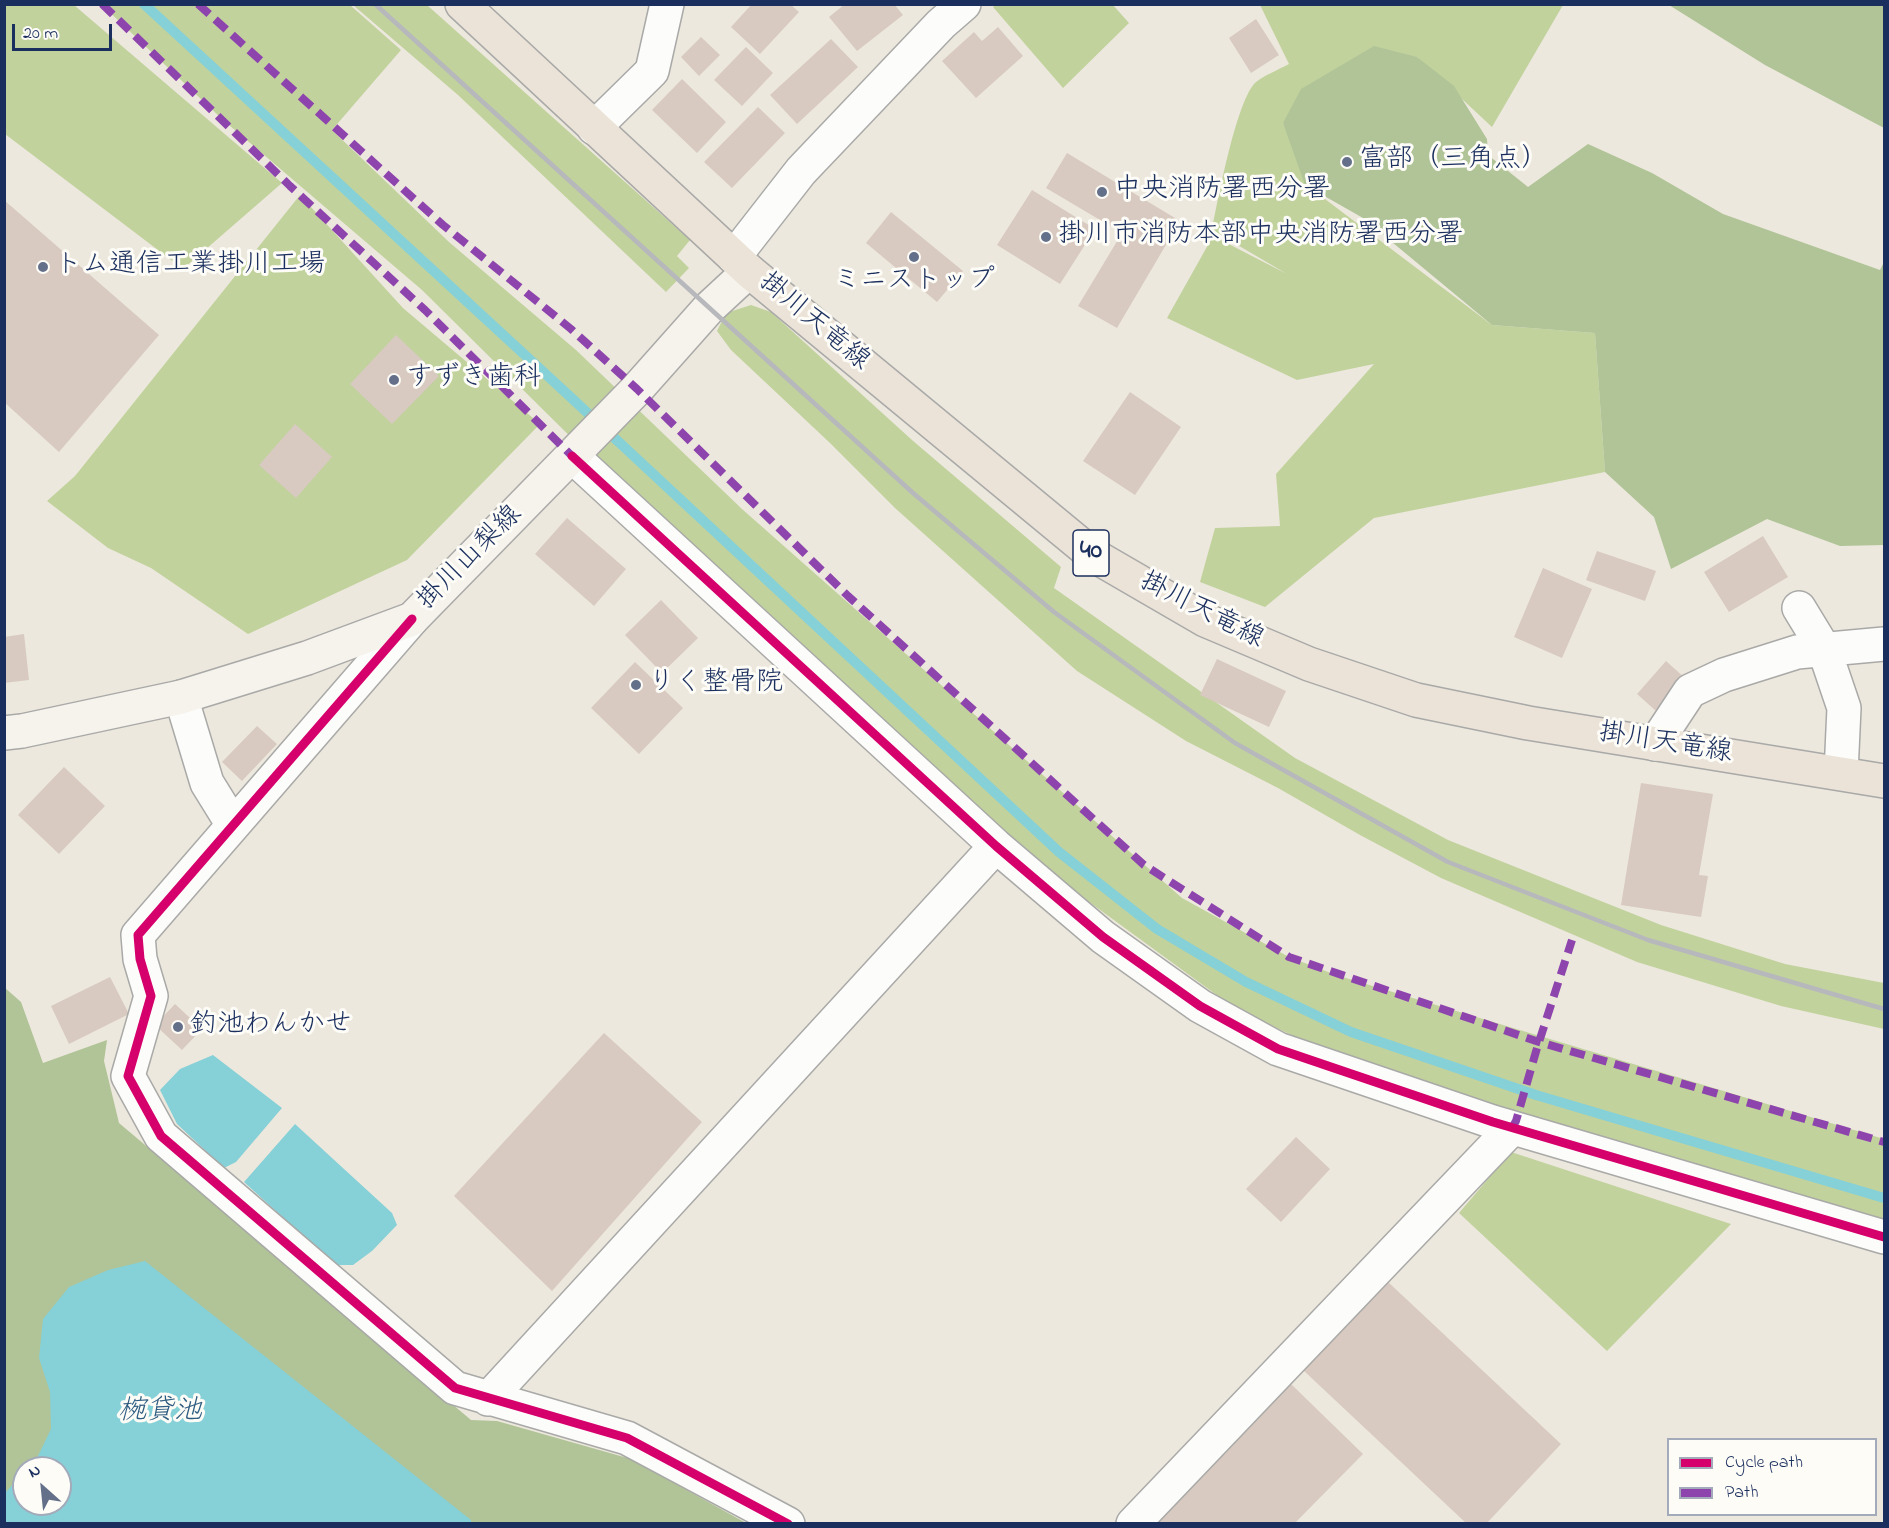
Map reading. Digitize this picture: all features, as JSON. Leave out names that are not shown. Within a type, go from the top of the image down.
[{"type":"main road","name":"掛川天竜線","points":[[462,4],[742,264],[1093,555],[1205,620],[1309,664],[1416,700],[1528,723],[1884,781]]},
{"type":"main road","name":"掛川山梨線","points":[[4,733],[181,698],[307,658],[412,619],[632,393],[709,308],[742,264]]},
{"type":"street","points":[[594,128],[652,71],[667,4]]},
{"type":"street","points":[[742,264],[801,171],[940,24],[964,4]]},
{"type":"street","points":[[575,453],[996,846],[1103,937],[1200,1006],[1278,1049],[1512,1128],[1884,1237]]},
{"type":"street","points":[[1799,608],[1824,649],[1844,708],[1840,774]]},
{"type":"street","points":[[412,619],[138,935],[140,959],[151,996],[128,1076],[161,1136],[455,1388],[627,1438],[788,1524]]},
{"type":"street","points":[[1655,744],[1690,691],[1734,671],[1797,652],[1884,644]]},
{"type":"street","points":[[181,698],[207,783],[233,825]]},
{"type":"street","points":[[489,1399],[996,846]]},
{"type":"street","points":[[1133,1524],[1512,1128]]},
{"type":"green space","points":[[997,4],[1113,5],[1129,23],[1063,88],[993,7]]},
{"type":"green space","points":[[4,5],[74,5],[282,183],[183,269],[5,134]]},
{"type":"green space","points":[[102,5],[350,5],[401,50],[332,130],[449,242],[576,350],[742,509],[1182,898],[1289,957],[1336,975],[1884,1139],[1884,1219],[1499,1108],[1335,1056],[1233,1007],[1007,842],[601,467],[422,290],[222,119]]},
{"type":"green space","points":[[353,5],[427,5],[690,240],[677,256],[689,268],[666,292],[458,95]]},
{"type":"green space","points":[[1260,5],[1563,5],[1492,127],[1417,57],[1283,123],[1313,190],[1492,325],[1595,333],[1605,472],[1374,518],[1265,607],[1200,582],[1215,528],[1280,526],[1276,474],[1374,364],[1297,380],[1167,318],[1213,236],[1287,274],[1212,230],[1235,129],[1249,92],[1260,79],[1289,64]]},
{"type":"green space","points":[[1669,5],[1884,5],[1884,128],[1765,65]]},
{"type":"green space","points":[[1374,46],[1417,57],[1454,86],[1487,139],[1488,155],[1528,187],[1588,144],[1652,173],[1723,214],[1880,270],[1884,262],[1884,545],[1840,546],[1767,519],[1671,569],[1654,517],[1605,472],[1595,333],[1492,325],[1363,218],[1305,185],[1283,123],[1301,89]]},
{"type":"green space","points":[[300,195],[403,308],[540,424],[407,560],[248,634],[151,568],[108,548],[47,501],[75,476]]},
{"type":"green space","points":[[751,305],[771,312],[912,440],[1061,567],[1054,588],[1295,758],[1448,840],[1661,925],[1785,964],[1884,983],[1884,1029],[1781,1006],[1637,962],[1441,878],[1278,788],[1186,741],[1077,671],[895,508],[731,350],[717,331],[726,313]]},
{"type":"green space","points":[[4,987],[21,1002],[43,1063],[107,1040],[104,1061],[119,1123],[471,1420],[497,1421],[631,1459],[746,1523],[5,1523]]},
{"type":"green space","points":[[1511,1152],[1731,1224],[1607,1351],[1459,1213]]},
{"type":"water","points":[[213,1055],[282,1108],[236,1162],[224,1168],[177,1124],[160,1090],[180,1069]]},
{"type":"water","points":[[295,1124],[392,1213],[397,1225],[372,1251],[353,1265],[335,1265],[244,1182]]},
{"type":"water","name":"椀貸池","points":[[145,1261],[471,1520],[471,1523],[5,1523],[5,1493],[12,1485],[12,1516],[72,1516],[72,1456],[38,1456],[51,1429],[50,1392],[39,1358],[43,1319],[69,1287],[108,1270]]},
{"type":"building","points":[[752,4],[790,4],[799,12],[760,54],[731,27]]},
{"type":"building","points":[[845,4],[894,4],[903,15],[857,51],[829,17]]},
{"type":"building","points":[[1256,19],[1279,55],[1251,73],[1229,38]]},
{"type":"building","points":[[998,27],[1023,56],[976,98],[942,61],[974,32],[982,41]]},
{"type":"building","points":[[701,37],[720,55],[699,76],[681,57]]},
{"type":"building","points":[[831,39],[858,67],[797,124],[770,95]]},
{"type":"building","points":[[746,47],[773,73],[742,106],[714,80]]},
{"type":"building","points":[[682,79],[726,122],[697,153],[652,110]]},
{"type":"building","points":[[758,107],[785,133],[732,188],[704,162]]},
{"type":"building","points":[[1067,153],[1180,221],[1117,328],[1078,306],[1122,233],[1046,188]]},
{"type":"building","name":"掛川市消防本部中央消防署西分署","points":[[1032,190],[1095,229],[1060,284],[997,245]]},
{"type":"building","name":"トム通信工業掛川工場","points":[[4,200],[159,335],[59,452],[4,402]]},
{"type":"building","name":"ミニストップ","points":[[891,212],[963,271],[937,302],[866,243]]},
{"type":"building","name":"すずき歯科","points":[[396,335],[439,376],[392,424],[350,384]]},
{"type":"building","points":[[1130,392],[1181,427],[1135,495],[1083,461]]},
{"type":"building","points":[[295,424],[332,457],[296,498],[259,465]]},
{"type":"building","points":[[567,518],[626,569],[594,606],[535,554]]},
{"type":"building","points":[[1763,536],[1788,577],[1729,612],[1704,572]]},
{"type":"building","points":[[1597,551],[1656,571],[1645,601],[1586,580]]},
{"type":"building","points":[[1543,568],[1592,589],[1562,658],[1514,637]]},
{"type":"building","points":[[661,600],[698,638],[662,673],[625,635]]},
{"type":"building","points":[[24,634],[29,680],[4,683],[4,637]]},
{"type":"building","points":[[1217,659],[1286,691],[1269,727],[1200,695]]},
{"type":"building","points":[[1666,661],[1685,678],[1656,711],[1637,694]]},
{"type":"building","name":"りく整骨院","points":[[635,662],[683,708],[639,754],[591,708]]},
{"type":"building","points":[[257,726],[277,744],[242,781],[222,762]]},
{"type":"building","points":[[64,767],[105,806],[59,854],[18,815]]},
{"type":"building","points":[[1641,783],[1713,794],[1699,875],[1708,876],[1701,917],[1621,905]]},
{"type":"building","points":[[110,977],[129,1014],[69,1044],[51,1006]]},
{"type":"building","name":"釣池わんかせ","points":[[175,1004],[202,1029],[182,1050],[155,1025]]},
{"type":"building","points":[[604,1033],[702,1122],[552,1291],[454,1196]]},
{"type":"building","points":[[1296,1137],[1330,1169],[1281,1222],[1246,1189]]},
{"type":"building","points":[[1387,1281],[1561,1444],[1486,1524],[1467,1524],[1303,1370]]},
{"type":"building","points":[[1291,1384],[1363,1454],[1294,1524],[1152,1524]]},
{"type":"waterway","points":[[144,4],[1059,852],[1157,929],[1246,982],[1351,1032],[1536,1095],[1884,1198]]},
{"type":"railway","points":[[375,4],[913,493],[1054,612],[1235,743],[1448,862],[1648,940],[1884,1009]]},
{"type":"marked path","points":[[102,4],[290,186],[425,310],[572,456]]},
{"type":"marked path","points":[[198,4],[443,225],[571,329],[637,389],[848,596],[1144,865],[1289,957],[1539,1042],[1884,1142]]},
{"type":"marked path","points":[[1512,1128],[1572,940]]},
{"type":"cycle path","points":[[572,456],[996,846],[1103,937],[1200,1006],[1278,1049],[1493,1122],[1884,1237]]},
{"type":"cycle path","points":[[412,619],[138,935],[140,959],[151,996],[128,1076],[161,1136],[455,1388],[627,1438],[788,1524]]},
{"type":"place","name":"富部（三角点）","points":[[1347,162]]},
{"type":"place","name":"中央消防署西分署","points":[[1102,192]]},
{"type":"place","name":"掛川市消防本部中央消防署西分署","points":[[1046,237]]},
{"type":"place","name":"ミニストップ","points":[[914,257]]},
{"type":"place","name":"トム通信工業掛川工場","points":[[43,267]]},
{"type":"place","name":"すずき歯科","points":[[394,380]]},
{"type":"place","name":"りく整骨院","points":[[636,685]]},
{"type":"place","name":"釣池わんかせ","points":[[178,1027]]}]
